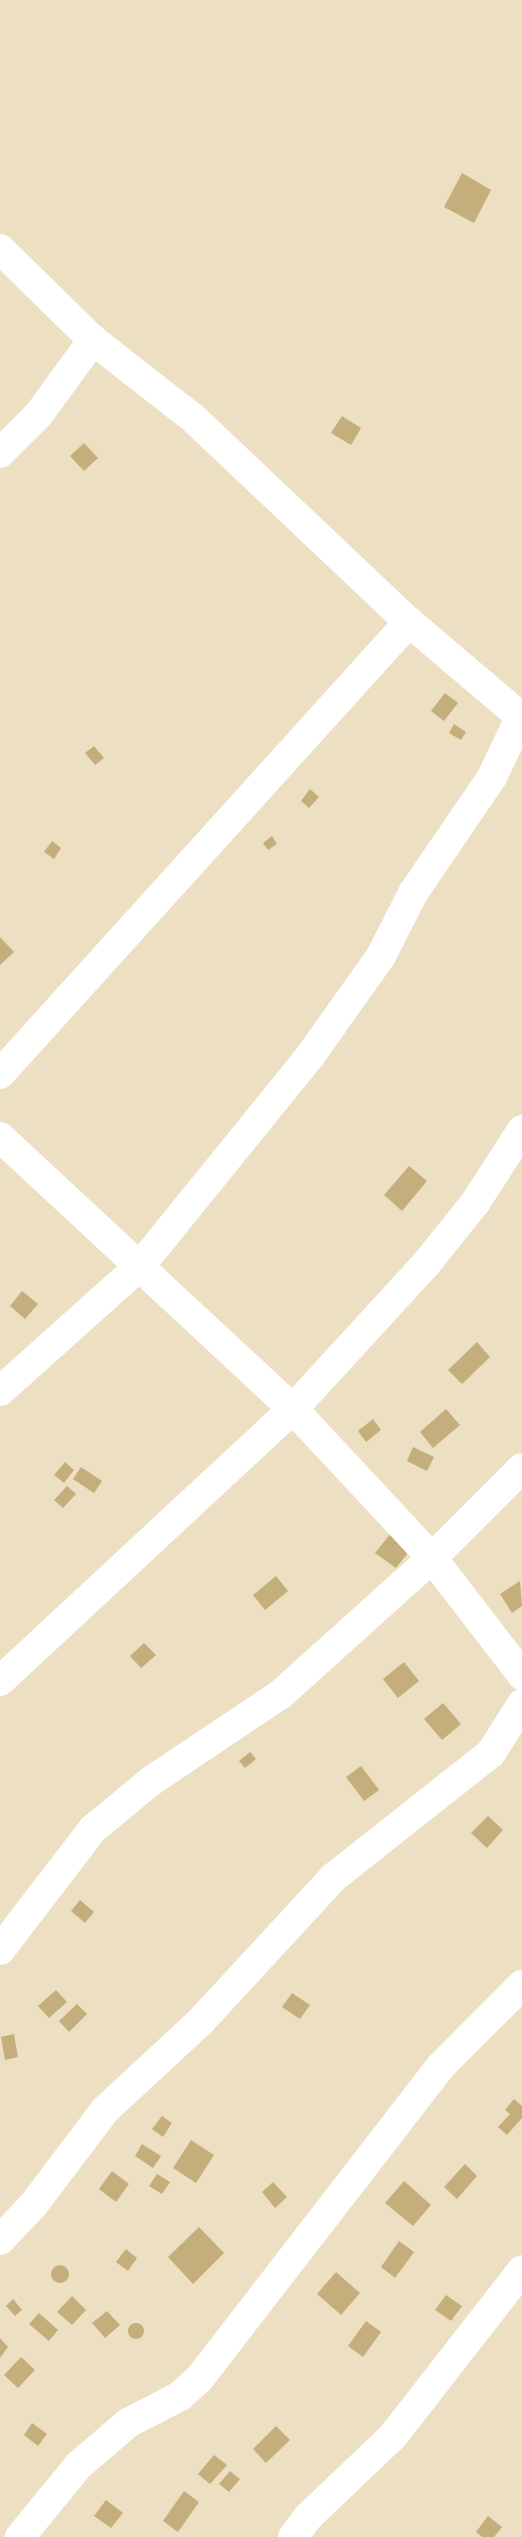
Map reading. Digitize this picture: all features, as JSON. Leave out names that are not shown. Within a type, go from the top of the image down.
[{"type":"street","points":[[0,249],[93,340],[193,418],[410,622],[522,716],[492,777],[413,894],[381,956],[310,1056],[140,1266],[0,1391]]},
{"type":"street","points":[[0,453],[39,414],[93,340]]},
{"type":"street","points":[[0,1074],[410,622]]},
{"type":"street","points":[[0,1681],[293,1409],[426,1264],[475,1203],[522,1130]]},
{"type":"street","points":[[0,1137],[293,1409],[432,1558],[522,1675]]},
{"type":"street","points":[[0,1950],[93,1829],[151,1781],[281,1694],[432,1558],[522,1468]]},
{"type":"street","points":[[0,2240],[34,2204],[105,2110],[201,2021],[334,1877],[491,1753],[522,1704]]},
{"type":"street","points":[[20,2537],[79,2465],[129,2423],[180,2396],[199,2379],[440,2067],[522,1985]]},
{"type":"street","points":[[293,2537],[309,2516],[393,2436],[522,2270]]},
{"type":"building","points":[[462,173],[491,190],[474,223],[444,207]]},
{"type":"building","points":[[342,416],[361,428],[351,445],[331,433]]},
{"type":"building","points":[[84,443],[98,458],[84,471],[70,456]]},
{"type":"building","points":[[445,693],[458,703],[444,721],[431,711]]},
{"type":"building","points":[[454,724],[466,732],[461,740],[449,733]]},
{"type":"building","points":[[94,746],[104,758],[95,765],[85,753]]},
{"type":"building","points":[[310,789],[319,797],[309,808],[301,801]]},
{"type":"building","points":[[272,836],[277,844],[268,850],[263,843]]},
{"type":"building","points":[[52,841],[61,848],[54,859],[44,852]]},
{"type":"building","points":[[0,937],[14,952],[0,965]]},
{"type":"building","points":[[409,1166],[427,1181],[402,1211],[384,1195]]},
{"type":"building","points":[[22,1291],[38,1304],[25,1319],[10,1306]]},
{"type":"building","points":[[477,1342],[490,1357],[462,1384],[448,1370]]},
{"type":"building","points":[[446,1409],[460,1425],[433,1448],[420,1432]]},
{"type":"building","points":[[373,1419],[381,1430],[366,1442],[358,1431]]},
{"type":"building","points":[[413,1447],[434,1457],[427,1471],[407,1461]]},
{"type":"building","points":[[65,1462],[74,1470],[64,1483],[54,1475]]},
{"type":"building","points":[[81,1467],[102,1481],[94,1493],[73,1479]]},
{"type":"building","points":[[67,1486],[76,1494],[63,1508],[54,1500]]},
{"type":"building","points":[[391,1533],[411,1549],[396,1568],[375,1553]]},
{"type":"building","points":[[276,1576],[288,1591],[265,1610],[253,1595]]},
{"type":"building","points":[[520,1581],[522,1606],[512,1613],[500,1594]]},
{"type":"building","points":[[144,1643],[156,1655],[141,1668],[130,1656]]},
{"type":"building","points":[[404,1662],[419,1681],[398,1698],[383,1679]]},
{"type":"building","points":[[443,1703],[461,1724],[442,1740],[424,1719]]},
{"type":"building","points":[[250,1752],[256,1759],[245,1768],[239,1761]]},
{"type":"building","points":[[361,1766],[379,1790],[364,1801],[346,1777]]},
{"type":"building","points":[[488,1816],[503,1830],[487,1848],[471,1833]]},
{"type":"building","points":[[80,1900],[94,1912],[85,1923],[71,1911]]},
{"type":"building","points":[[56,1990],[67,2002],[49,2018],[38,2006]]},
{"type":"building","points":[[292,1993],[310,2005],[300,2019],[282,2007]]},
{"type":"building","points":[[77,2004],[87,2014],[69,2032],[59,2021]]},
{"type":"building","points":[[14,2034],[18,2057],[5,2060],[1,2037]]},
{"type":"building","points":[[514,2099],[522,2106],[522,2118],[507,2135],[498,2127],[510,2114],[505,2110]]},
{"type":"building","points":[[162,2116],[172,2123],[163,2137],[152,2129]]},
{"type":"building","points":[[191,2140],[214,2155],[196,2183],[173,2168]]},
{"type":"building","points":[[142,2144],[161,2156],[153,2168],[135,2156]]},
{"type":"building","points":[[465,2164],[477,2176],[457,2199],[444,2187]]},
{"type":"building","points":[[112,2171],[129,2184],[116,2202],[99,2189]]},
{"type":"building","points":[[157,2174],[170,2182],[162,2194],[149,2186]]},
{"type":"building","points":[[404,2181],[431,2205],[413,2226],[385,2203]]},
{"type":"building","points":[[273,2182],[287,2197],[275,2208],[262,2192]]},
{"type":"building","points":[[199,2227],[224,2253],[193,2284],[168,2257]]},
{"type":"building","points":[[399,2241],[414,2252],[395,2278],[381,2267]]},
{"type":"building","points":[[126,2249],[137,2258],[128,2271],[116,2262]]},
{"type":"building","points":[[56,2265],[64,2265],[69,2270],[67,2281],[56,2283],[51,2278],[51,2270]]},
{"type":"building","points":[[336,2272],[360,2293],[341,2315],[317,2294]]},
{"type":"building","points":[[446,2295],[462,2306],[451,2321],[435,2310]]},
{"type":"building","points":[[72,2296],[86,2310],[72,2325],[57,2312]]},
{"type":"building","points":[[13,2299],[22,2310],[15,2316],[6,2306]]},
{"type":"building","points":[[107,2311],[120,2325],[105,2338],[92,2323]]},
{"type":"building","points":[[39,2313],[58,2330],[49,2341],[29,2324]]},
{"type":"building","points":[[366,2321],[381,2332],[363,2357],[348,2346]]},
{"type":"building","points":[[136,2323],[142,2325],[144,2331],[142,2337],[136,2339],[130,2337],[128,2331],[130,2325]]},
{"type":"building","points":[[0,2338],[8,2347],[0,2358]]},
{"type":"building","points":[[21,2357],[35,2370],[18,2388],[4,2375]]},
{"type":"building","points":[[32,2423],[47,2434],[38,2446],[24,2435]]},
{"type":"building","points":[[276,2426],[290,2440],[266,2463],[253,2449]]},
{"type":"building","points":[[214,2455],[227,2465],[210,2484],[198,2474]]},
{"type":"building","points":[[230,2471],[240,2479],[229,2492],[219,2484]]},
{"type":"building","points":[[184,2491],[199,2502],[178,2532],[163,2521]]},
{"type":"building","points":[[106,2500],[123,2513],[111,2528],[94,2516]]},
{"type":"building","points":[[488,2516],[502,2527],[494,2537],[482,2537],[476,2532]]}]
